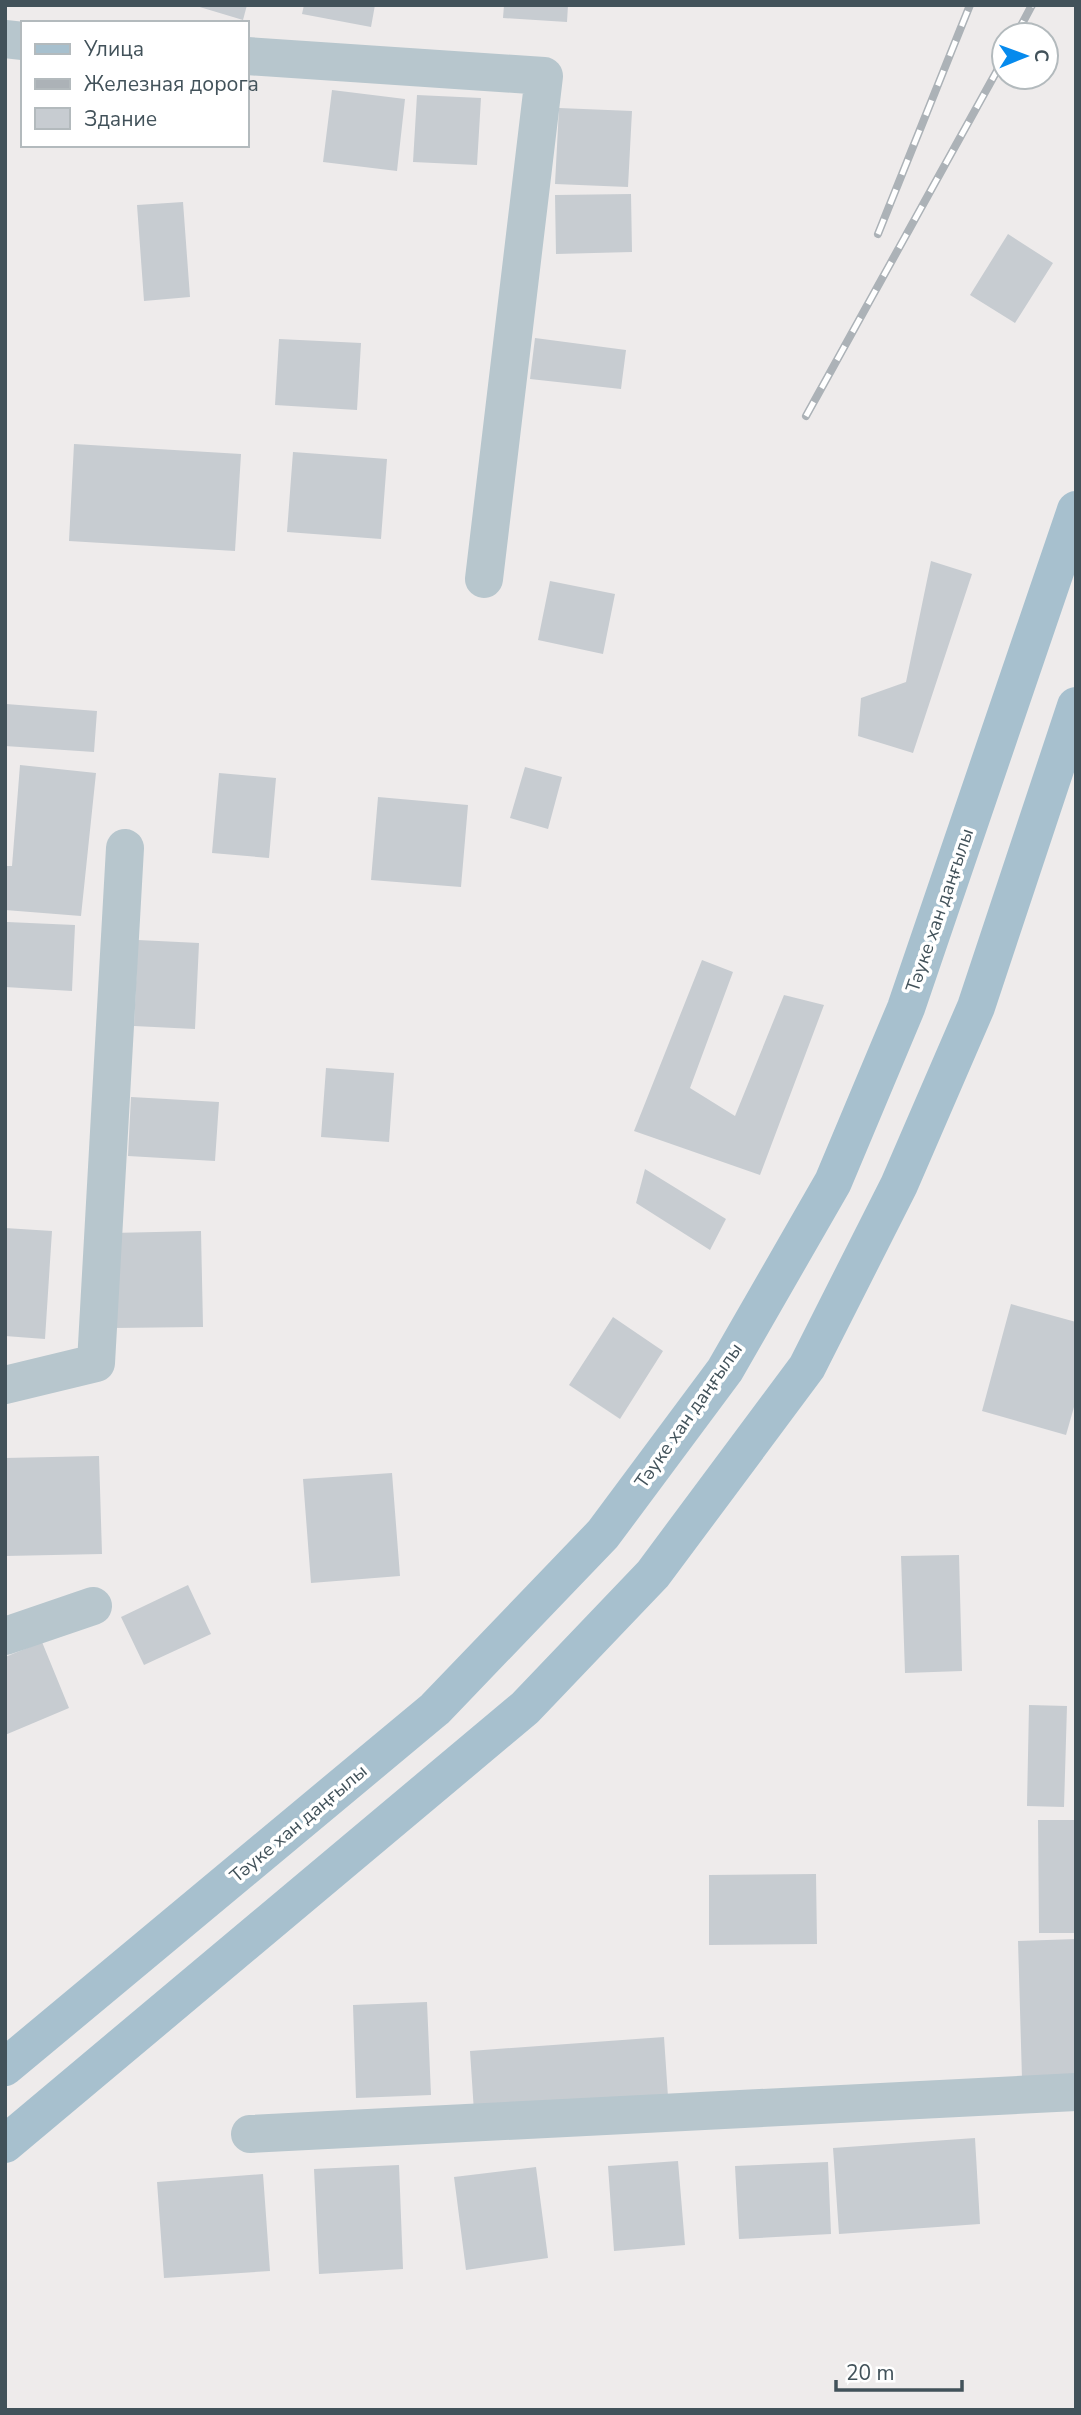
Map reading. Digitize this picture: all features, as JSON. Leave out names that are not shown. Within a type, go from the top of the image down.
[{"type":"main road","name":"Тәуке хан даңғылы","points":[[5,2067],[435,1709],[603,1534],[725,1370],[833,1182],[906,1008],[1076,510]]},
{"type":"main road","points":[[5,2144],[525,1708],[653,1574],[742,1455],[807,1367],[899,1185],[976,1007],[1076,706]]},
{"type":"street","points":[[248,56],[544,76],[484,579]]},
{"type":"street","points":[[5,1385],[96,1363],[125,848]]},
{"type":"street","points":[[5,1636],[93,1606]]},
{"type":"street","points":[[250,2134],[1076,2092]]},
{"type":"building","points":[[193,5],[247,5],[243,20]]},
{"type":"building","points":[[304,5],[375,5],[371,27],[302,14]]},
{"type":"building","points":[[504,5],[568,5],[567,22],[503,18]]},
{"type":"building","points":[[332,90],[405,99],[397,171],[323,162]]},
{"type":"building","points":[[417,95],[481,98],[477,165],[413,162]]},
{"type":"building","points":[[559,108],[632,111],[628,187],[555,184]]},
{"type":"building","points":[[631,194],[632,252],[556,254],[555,195]]},
{"type":"building","points":[[183,202],[190,297],[144,301],[137,205]]},
{"type":"building","points":[[1008,234],[1053,263],[1015,323],[970,295]]},
{"type":"building","points":[[535,338],[626,350],[621,389],[530,379]]},
{"type":"building","points":[[279,339],[361,343],[357,410],[275,405]]},
{"type":"building","points":[[74,444],[241,454],[235,551],[69,541]]},
{"type":"building","points":[[293,452],[387,459],[381,539],[287,532]]},
{"type":"building","points":[[931,561],[972,574],[913,753],[858,736],[861,698],[906,682]]},
{"type":"building","points":[[550,581],[615,594],[603,654],[538,640]]},
{"type":"building","points":[[6,704],[97,711],[94,752],[5,746]]},
{"type":"building","points":[[20,765],[96,773],[81,916],[5,910],[5,866],[12,866]]},
{"type":"building","points":[[525,767],[562,777],[548,829],[510,818]]},
{"type":"building","points":[[219,773],[276,778],[269,858],[212,853]]},
{"type":"building","points":[[378,797],[468,805],[461,887],[371,880]]},
{"type":"building","points":[[7,922],[75,925],[72,991],[5,987]]},
{"type":"building","points":[[138,940],[199,943],[195,1029],[134,1026]]},
{"type":"building","points":[[702,960],[733,972],[690,1088],[735,1116],[784,995],[824,1005],[760,1175],[634,1131]]},
{"type":"building","points":[[326,1068],[394,1073],[389,1142],[321,1137]]},
{"type":"building","points":[[131,1097],[219,1102],[215,1161],[128,1156]]},
{"type":"building","points":[[645,1169],[726,1219],[710,1250],[636,1203]]},
{"type":"building","points":[[5,1228],[52,1231],[45,1339],[5,1336]]},
{"type":"building","points":[[201,1231],[203,1327],[112,1328],[111,1233]]},
{"type":"building","points":[[1011,1304],[1076,1322],[1076,1400],[1066,1435],[982,1411]]},
{"type":"building","points":[[613,1317],[663,1351],[620,1419],[569,1385]]},
{"type":"building","points":[[99,1456],[102,1554],[5,1556],[5,1458]]},
{"type":"building","points":[[392,1473],[400,1576],[311,1583],[303,1479]]},
{"type":"building","points":[[959,1555],[962,1671],[905,1673],[901,1556]]},
{"type":"building","points":[[188,1585],[211,1634],[144,1665],[121,1617]]},
{"type":"building","points":[[42,1642],[69,1708],[5,1735],[5,1657]]},
{"type":"building","points":[[1029,1705],[1067,1706],[1064,1807],[1027,1806]]},
{"type":"building","points":[[1038,1820],[1076,1820],[1076,1933],[1039,1933]]},
{"type":"building","points":[[816,1874],[817,1944],[709,1945],[709,1875]]},
{"type":"building","points":[[1076,1939],[1076,2078],[1022,2079],[1018,1941]]},
{"type":"building","points":[[427,2002],[431,2095],[356,2098],[353,2005]]},
{"type":"building","points":[[664,2037],[668,2097],[474,2112],[470,2051]]},
{"type":"building","points":[[975,2138],[980,2224],[839,2234],[833,2148]]},
{"type":"building","points":[[678,2161],[685,2245],[614,2251],[608,2166]]},
{"type":"building","points":[[828,2162],[831,2234],[739,2239],[735,2166]]},
{"type":"building","points":[[399,2165],[403,2269],[319,2274],[314,2169]]},
{"type":"building","points":[[536,2167],[548,2258],[466,2270],[454,2177]]},
{"type":"building","points":[[263,2174],[270,2271],[164,2278],[157,2182]]},
{"type":"railway","points":[[878,234],[970,5]]},
{"type":"railway","points":[[1023,21],[1032,5]]},
{"type":"railway","points":[[806,416],[990,83]]}]
